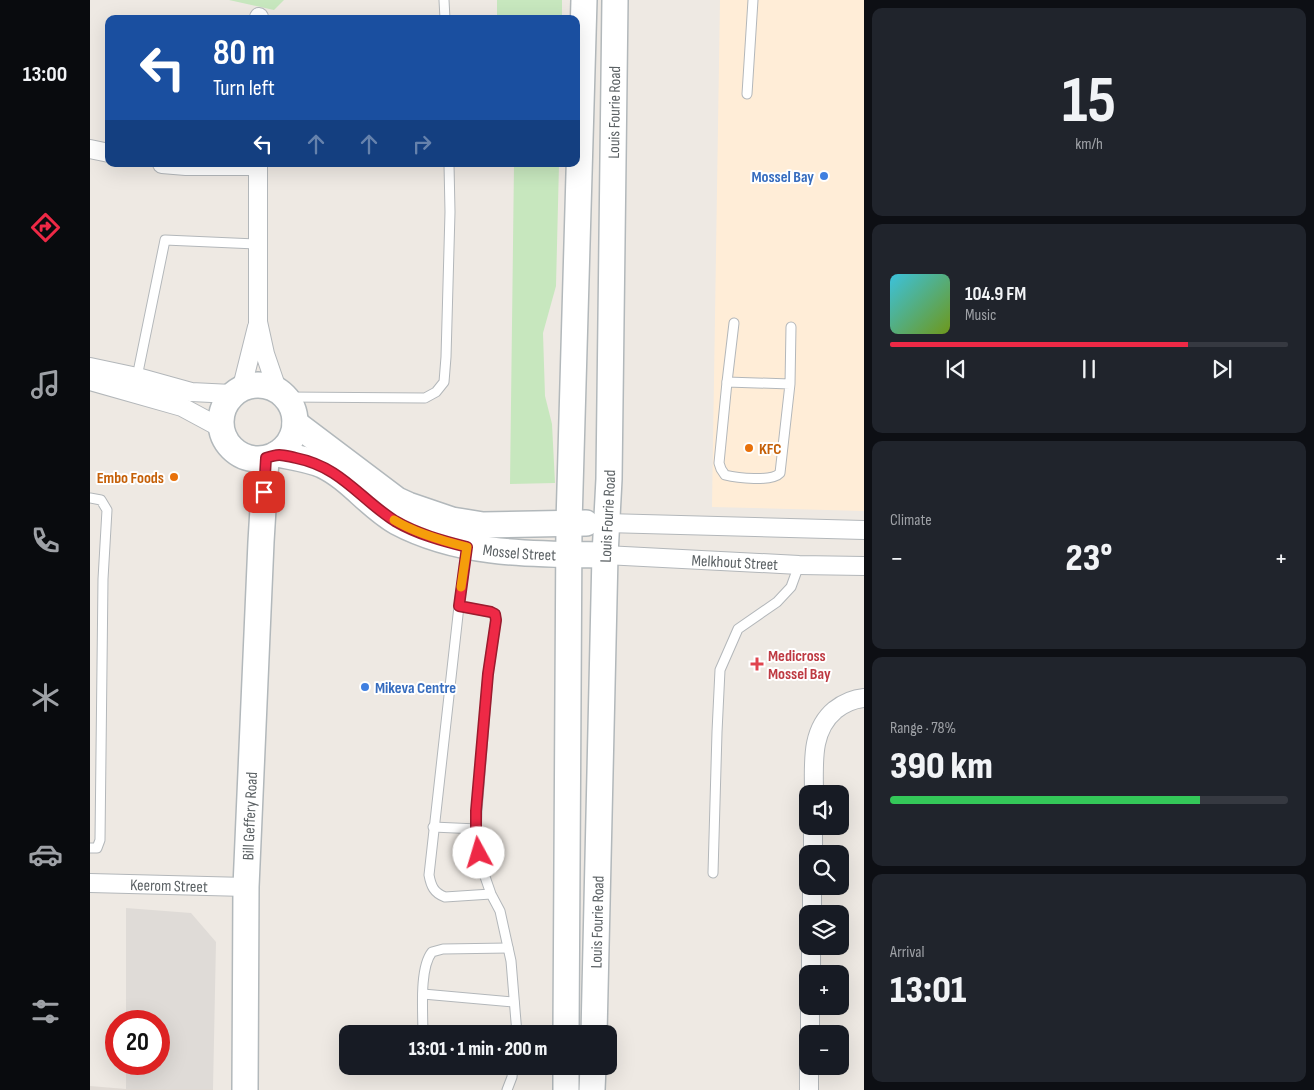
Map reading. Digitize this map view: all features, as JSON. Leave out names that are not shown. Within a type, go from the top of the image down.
[{"type":"main road","name":"Louis Fourie Road","points":[[580,139],[584,0]]},
{"type":"main road","name":"Louis Fourie Road","points":[[594,1025],[605,555],[609,479],[615,0]]},
{"type":"main road","name":"Louis Fourie Road","points":[[566,1025],[569,523],[579,167]]},
{"type":"main road","points":[[254,384],[266,385],[281,393],[293,409],[295,423],[292,438],[263,457],[236,453],[223,437],[220,428],[220,416],[224,404],[237,391],[254,384]]},
{"type":"main road","name":"Mossel Street","points":[[295,423],[397,500],[452,520],[483,525],[606,523]]},
{"type":"main road","name":"Mossel Street","points":[[263,457],[321,465],[336,474],[397,522],[450,543],[492,550],[569,555],[605,555]]},
{"type":"main road","name":"Bill Geffery Road","points":[[245,1090],[246,887],[263,457]]},
{"type":"main road","points":[[566,1075],[566,1090]]},
{"type":"main road","points":[[592,1090],[593,1075]]},
{"type":"street","points":[[90,149],[105,153]]},
{"type":"street","points":[[258,167],[258,322],[265,354],[281,393]]},
{"type":"street","points":[[90,366],[191,392],[237,391],[258,322]]},
{"type":"street","points":[[90,381],[182,407],[220,428]]},
{"type":"street","points":[[606,523],[639,522],[864,530]]},
{"type":"street","name":"Melkhout Street","points":[[605,555],[799,565],[864,566]]},
{"type":"street","points":[[814,785],[814,750],[821,727],[840,705],[864,698]]},
{"type":"street","name":"Keerom Street","points":[[90,883],[246,887]]},
{"type":"street","points":[[809,1075],[809,1090]]},
{"type":"lane","points":[[444,0],[445,15]]},
{"type":"lane","points":[[747,94],[753,0]]},
{"type":"lane","points":[[281,393],[425,398],[436,392],[444,382],[450,212],[449,167]]},
{"type":"lane","points":[[137,377],[165,240],[258,244]]},
{"type":"lane","points":[[734,323],[726,382],[720,469],[725,475],[739,477],[773,478],[780,473],[790,384],[791,326]]},
{"type":"lane","points":[[726,382],[790,384]]},
{"type":"lane","points":[[90,498],[101,500],[107,510],[103,579],[100,840],[97,848],[90,848]]},
{"type":"lane","points":[[467,547],[429,875],[434,891],[438,895],[445,897],[491,894]]},
{"type":"lane","points":[[713,873],[720,670],[738,629],[777,602],[791,587],[799,565]]},
{"type":"lane","points":[[459,606],[491,612],[495,614],[496,620],[488,674],[476,838],[482,868],[491,894],[500,912],[511,961],[516,1025]]},
{"type":"lane","points":[[433,828],[476,829]]},
{"type":"lane","points":[[424,1025],[423,994],[426,962],[432,952],[443,948],[508,948]]},
{"type":"lane","points":[[423,994],[514,1002]]},
{"type":"lane","points":[[507,1090],[512,1075]]},
{"type":"shaded area","points":[[720,0],[864,0],[864,511],[712,507]]},
{"type":"shaded area","points":[[126,908],[191,913],[216,942],[213,1089],[126,1089],[126,1075],[170,1075],[170,1010],[126,1010]]},
{"type":"shaded area","points":[[90,1086],[126,1089],[213,1090],[90,1090]]},
{"type":"green space","points":[[229,0],[284,0],[274,10]]},
{"type":"green space","points":[[497,0],[562,0],[562,15],[497,15]]},
{"type":"green space","points":[[514,167],[559,167],[556,286],[543,333],[545,396],[552,424],[555,483],[510,484]]},
{"type":"slow traffic","points":[[394,520],[417,531],[467,547],[461,587]]},
{"type":"place","name":"Mossel Bay","points":[[824,176]]},
{"type":"place","name":"KFC","points":[[749,448]]},
{"type":"place","name":"Embo Foods","points":[[174,477]]},
{"type":"place","name":"Medicross Mossel Bay","points":[[757,664]]},
{"type":"place","name":"Mikeva Centre","points":[[365,687]]},
{"type":"route","points":[[264,492],[266,458],[278,454],[302,459],[321,465],[336,474],[397,522],[450,543],[467,547],[459,606],[491,612],[495,614],[496,620],[488,674],[476,811],[476,838],[479,853]]}]
